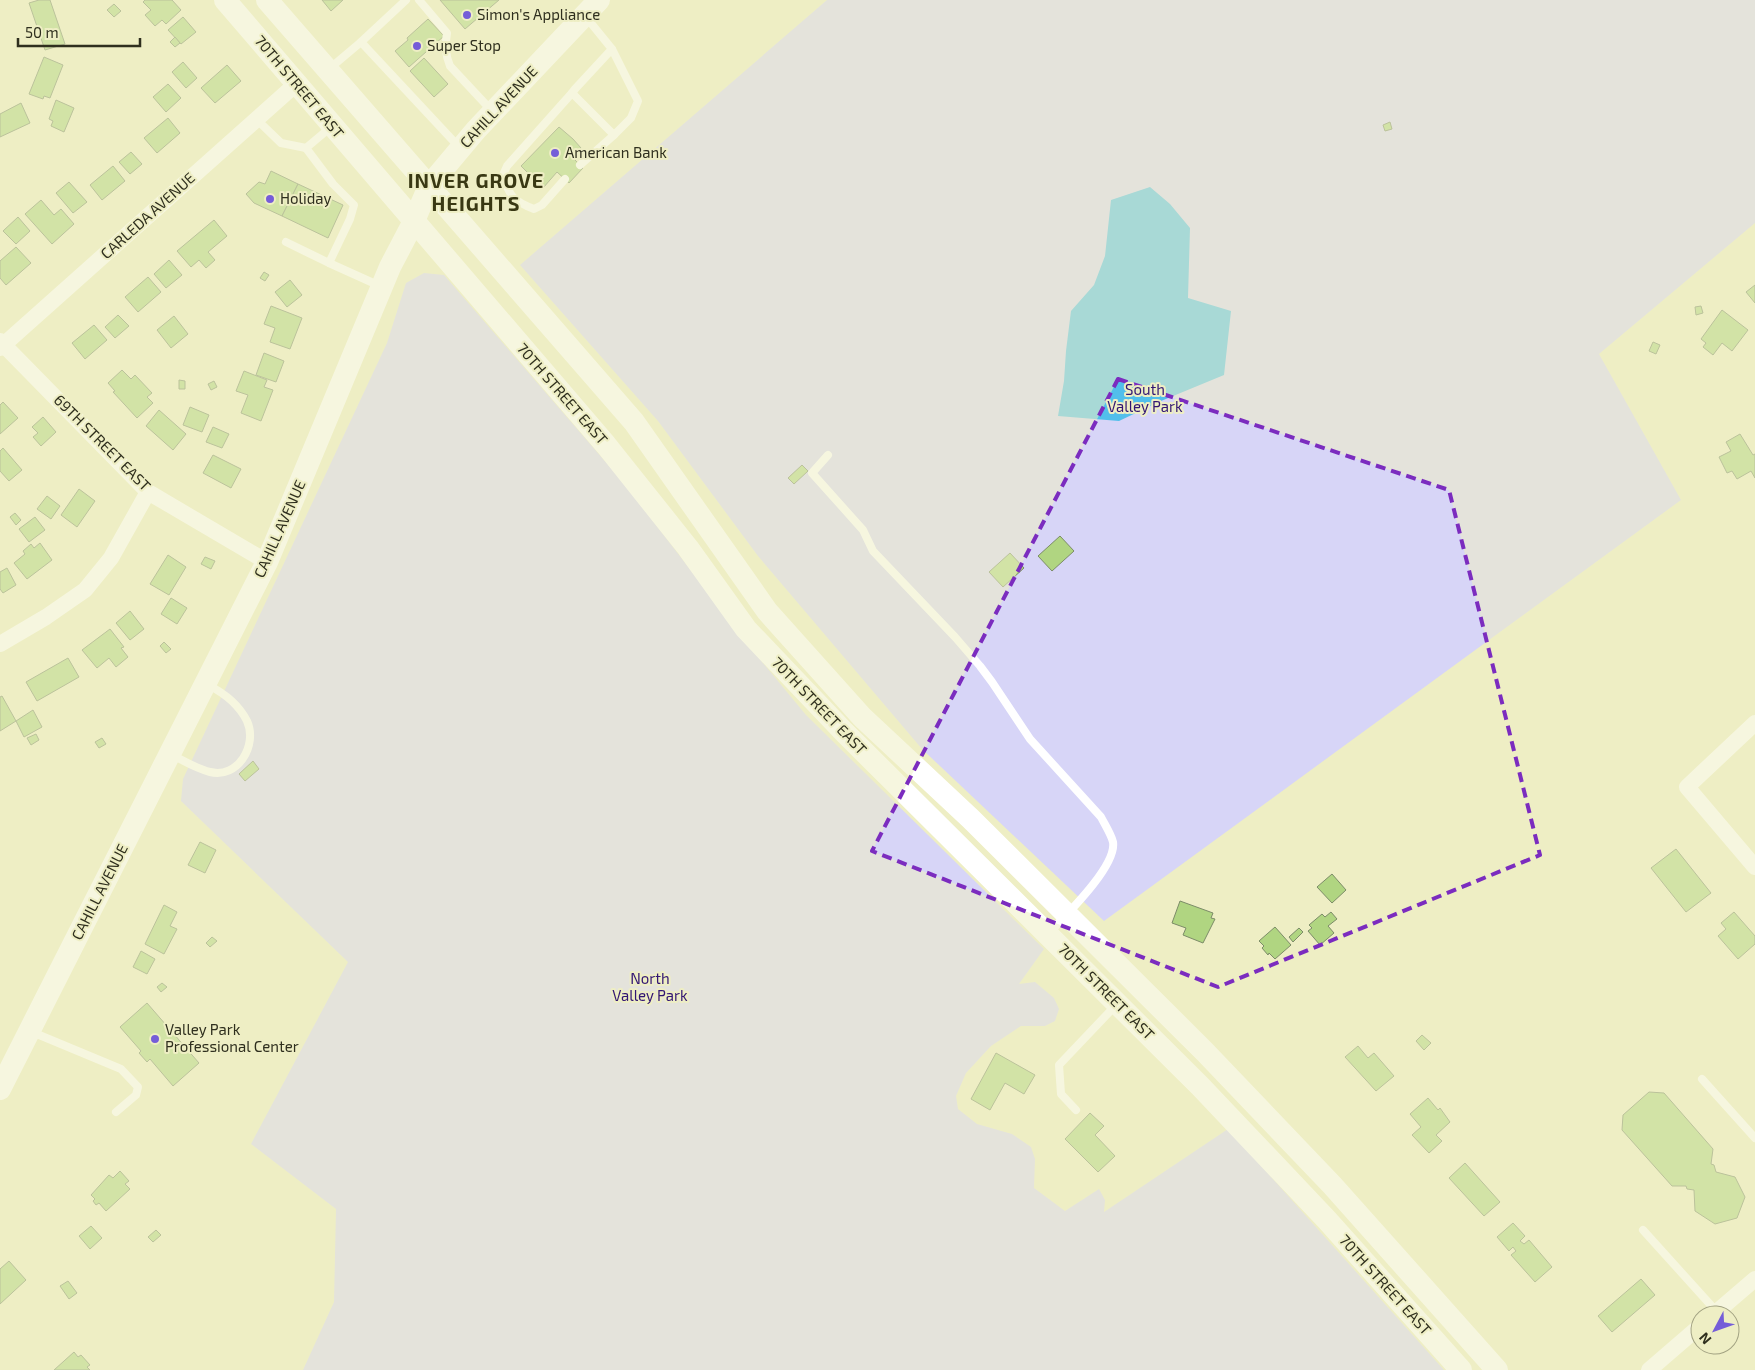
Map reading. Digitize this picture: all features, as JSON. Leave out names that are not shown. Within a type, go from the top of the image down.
[{"type":"main road","name":"70TH STREET EAST","points":[[225,0],[606,445],[688,548],[746,629],[844,732],[1200,1086],[1327,1220],[1461,1370]]},
{"type":"main road","name":"70TH STREET EAST","points":[[267,0],[634,422],[767,611],[862,716],[971,819],[1205,1052],[1332,1185],[1497,1370]]},
{"type":"main road","name":"CAHILL AVENUE","points":[[0,1089],[267,562],[390,267],[414,221],[429,186],[460,148],[592,5]]},
{"type":"street","name":"CARLEDA AVENUE","points":[[2,344],[296,84]]},
{"type":"street","name":"69TH STREET EAST","points":[[2,344],[148,492],[267,562]]},
{"type":"street","points":[[0,644],[46,617],[85,590],[111,558],[148,492]]},
{"type":"street","points":[[1755,723],[1686,787],[1755,867]]},
{"type":"street","points":[[1724,1305],[1755,1279]]},
{"type":"street","points":[[1649,1370],[1690,1335]]},
{"type":"lane","points":[[328,70],[406,0]]},
{"type":"lane","points":[[419,0],[447,33],[446,58],[450,66],[493,112]]},
{"type":"lane","points":[[580,165],[631,118],[638,102],[592,5]]},
{"type":"lane","points":[[361,42],[460,148]]},
{"type":"lane","points":[[565,179],[542,205],[534,209],[519,204],[507,191],[503,175],[507,166],[612,49]]},
{"type":"lane","points":[[572,93],[614,135]]},
{"type":"lane","points":[[256,119],[281,143],[306,148],[333,184],[354,205],[350,219],[329,263]]},
{"type":"lane","points":[[306,148],[332,126]]},
{"type":"lane","points":[[286,242],[382,287]]},
{"type":"lane","points":[[828,455],[812,473],[863,530],[873,551],[980,666],[1030,739],[1102,817],[1113,843],[1111,856],[1095,882],[1048,935]]},
{"type":"lane","points":[[170,754],[211,772],[225,773],[237,767],[246,755],[250,740],[248,724],[242,712],[221,692],[206,683]]},
{"type":"lane","points":[[1076,1110],[1061,1094],[1059,1065],[1117,1004]]},
{"type":"lane","points":[[30,1031],[121,1069],[138,1086],[136,1095],[116,1112]]},
{"type":"lane","points":[[1702,1079],[1755,1138]]},
{"type":"lane","points":[[1643,1230],[1708,1305]]},
{"type":"highlighted area","points":[[1118,379],[1449,490],[1540,855],[1218,987],[872,851]]},
{"type":"green space","name":"South Valley Park","points":[[827,0],[1755,0],[1755,223],[1599,354],[1681,500],[1104,921],[922,749],[758,556],[658,421],[520,265]]},
{"type":"green space","name":"North Valley Park","points":[[424,273],[444,275],[623,482],[749,646],[806,715],[1044,949],[1019,984],[1035,982],[1054,998],[1059,1009],[1055,1021],[1045,1026],[1021,1026],[991,1046],[966,1073],[956,1096],[958,1109],[977,1124],[1012,1134],[1031,1147],[1035,1159],[1034,1188],[1065,1211],[1099,1189],[1105,1200],[1104,1212],[1228,1129],[1444,1370],[303,1370],[334,1302],[336,1209],[251,1144],[348,962],[181,801],[183,779],[387,343],[406,283]]},
{"type":"water","points":[[1150,187],[1170,204],[1190,228],[1188,298],[1231,311],[1224,375],[1119,421],[1058,416],[1064,381],[1071,311],[1094,285],[1105,256],[1111,200]]},
{"type":"building","points":[[39,0],[50,0],[65,44],[45,50],[29,3]]},
{"type":"building","points":[[145,0],[172,0],[181,10],[166,24],[162,20],[155,26],[145,15],[151,10],[143,2]]},
{"type":"building","points":[[322,0],[343,0],[331,11]]},
{"type":"building","name":"Simon's Appliance","points":[[440,0],[499,0],[465,29]]},
{"type":"building","points":[[114,4],[121,11],[114,17],[107,10]]},
{"type":"building","points":[[183,17],[196,32],[181,44],[168,30]]},
{"type":"building","name":"Super Stop","points":[[428,19],[444,36],[409,67],[395,51]]},
{"type":"building","points":[[175,37],[180,43],[175,47],[170,42]]},
{"type":"building","points":[[44,57],[63,65],[50,98],[44,96],[43,99],[29,94]]},
{"type":"building","name":"Super Stop","points":[[424,58],[448,84],[434,97],[410,71]]},
{"type":"building","points":[[183,62],[197,78],[186,88],[172,72]]},
{"type":"building","points":[[227,65],[241,81],[215,103],[201,88]]},
{"type":"building","points":[[168,84],[181,98],[166,112],[153,97]]},
{"type":"building","points":[[56,100],[74,108],[64,132],[51,126],[53,121],[49,119]]},
{"type":"building","points":[[21,103],[30,123],[0,137],[0,114]]},
{"type":"building","points":[[168,118],[180,133],[157,153],[144,138]]},
{"type":"building","points":[[1390,122],[1392,129],[1385,131],[1383,125]]},
{"type":"building","name":"American Bank","points":[[559,127],[581,148],[572,157],[583,168],[569,183],[557,172],[543,188],[521,166]]},
{"type":"building","points":[[131,152],[142,164],[130,174],[119,162]]},
{"type":"building","points":[[113,166],[125,181],[102,200],[90,185]]},
{"type":"building","name":"Holiday","points":[[271,171],[298,184],[282,216],[254,203],[246,194],[259,182],[265,184]]},
{"type":"building","points":[[69,182],[87,202],[73,213],[56,193]]},
{"type":"building","name":"Holiday","points":[[298,184],[343,205],[328,238],[282,216]]},
{"type":"building","points":[[41,200],[54,215],[61,209],[74,224],[52,244],[25,214]]},
{"type":"building","points":[[18,217],[30,231],[16,244],[3,231]]},
{"type":"building","points":[[214,220],[227,236],[208,252],[215,260],[206,268],[199,260],[191,267],[177,251]]},
{"type":"building","points":[[16,247],[31,263],[6,285],[0,278],[0,261]]},
{"type":"building","points":[[169,260],[182,275],[166,288],[154,274]]},
{"type":"building","points":[[264,272],[269,275],[265,281],[260,278]]},
{"type":"building","points":[[148,277],[161,292],[138,312],[125,297]]},
{"type":"building","points":[[290,280],[302,295],[287,307],[275,292]]},
{"type":"building","points":[[1755,285],[1755,303],[1746,292]]},
{"type":"building","points":[[271,306],[302,318],[290,349],[270,342],[275,328],[264,324]]},
{"type":"building","points":[[1701,306],[1703,313],[1696,315],[1695,307]]},
{"type":"building","points":[[1722,310],[1748,330],[1732,351],[1722,343],[1713,355],[1703,347],[1706,343],[1701,339]]},
{"type":"building","points":[[118,315],[129,326],[115,338],[105,327]]},
{"type":"building","points":[[174,316],[188,334],[171,348],[157,330]]},
{"type":"building","points":[[94,325],[107,340],[85,359],[72,343]]},
{"type":"building","points":[[1653,342],[1660,345],[1656,354],[1649,351]]},
{"type":"building","points":[[264,353],[284,361],[276,382],[256,375]]},
{"type":"building","points":[[122,370],[131,379],[135,375],[152,393],[147,397],[153,403],[137,418],[113,392],[115,391],[108,383]]},
{"type":"building","points":[[244,371],[267,380],[264,387],[273,390],[261,421],[241,413],[248,395],[236,391]]},
{"type":"building","points":[[179,380],[185,381],[185,389],[179,389]]},
{"type":"building","points":[[214,381],[217,387],[211,390],[208,384]]},
{"type":"building","points":[[3,402],[18,418],[0,434],[0,405]]},
{"type":"building","points":[[190,407],[209,415],[202,432],[183,425]]},
{"type":"building","points":[[159,410],[186,434],[173,450],[146,426]]},
{"type":"building","points":[[43,417],[56,432],[41,446],[33,437],[38,433],[32,427]]},
{"type":"building","points":[[213,427],[229,434],[222,448],[206,442]]},
{"type":"building","points":[[1740,434],[1753,455],[1755,454],[1755,478],[1751,471],[1737,479],[1732,471],[1727,473],[1719,457],[1731,451],[1726,442]]},
{"type":"building","points":[[3,448],[22,470],[9,481],[0,471],[0,451]]},
{"type":"building","points":[[213,455],[241,469],[231,488],[203,473]]},
{"type":"building","points":[[802,465],[808,471],[794,484],[788,478]]},
{"type":"building","points":[[79,489],[95,501],[77,527],[61,515]]},
{"type":"building","points":[[47,496],[60,506],[51,519],[37,509]]},
{"type":"building","points":[[15,513],[21,520],[16,525],[10,517]]},
{"type":"building","points":[[35,517],[45,530],[29,542],[19,529]]},
{"type":"building","points":[[1060,536],[1074,551],[1052,571],[1038,556]]},
{"type":"building","points":[[40,543],[52,560],[27,579],[14,563],[25,554],[23,551],[31,544],[34,548]]},
{"type":"building","points":[[1010,553],[1024,568],[1003,587],[989,572]]},
{"type":"building","points":[[168,555],[186,567],[169,595],[150,584]]},
{"type":"building","points":[[205,557],[215,561],[211,569],[201,564]]},
{"type":"building","points":[[7,568],[16,585],[3,593],[0,589],[0,572]]},
{"type":"building","points":[[171,598],[187,608],[177,624],[161,614]]},
{"type":"building","points":[[130,611],[144,629],[130,640],[116,623]]},
{"type":"building","points":[[110,629],[124,647],[121,648],[128,657],[116,667],[109,658],[97,668],[82,650]]},
{"type":"building","points":[[164,642],[171,649],[166,653],[160,646]]},
{"type":"building","points":[[68,658],[79,677],[37,701],[26,682]]},
{"type":"building","points":[[2,696],[16,721],[0,731],[0,697]]},
{"type":"building","points":[[33,710],[42,727],[24,737],[16,721]]},
{"type":"building","points":[[36,734],[39,740],[31,745],[27,738]]},
{"type":"building","points":[[102,738],[106,744],[99,748],[95,742]]},
{"type":"building","points":[[253,761],[259,769],[245,781],[239,774]]},
{"type":"building","points":[[200,842],[216,850],[205,873],[188,865]]},
{"type":"building","points":[[1676,849],[1711,893],[1686,912],[1651,868]]},
{"type":"building","points":[[1332,874],[1346,890],[1332,903],[1317,887]]},
{"type":"building","points":[[1180,901],[1213,913],[1211,918],[1215,919],[1203,943],[1183,935],[1186,928],[1172,923]]},
{"type":"building","points":[[164,905],[177,912],[170,926],[177,929],[164,954],[145,944]]},
{"type":"building","points":[[1331,912],[1337,919],[1328,926],[1334,933],[1320,945],[1308,931],[1312,928],[1309,925],[1322,914],[1325,917]]},
{"type":"building","points":[[1734,912],[1755,936],[1755,944],[1738,959],[1718,936],[1726,929],[1721,923]]},
{"type":"building","points":[[1275,927],[1291,945],[1275,959],[1269,953],[1268,955],[1262,948],[1264,946],[1259,941]]},
{"type":"building","points":[[1299,928],[1303,932],[1293,942],[1289,937]]},
{"type":"building","points":[[212,937],[217,941],[210,947],[206,943]]},
{"type":"building","points":[[141,951],[155,959],[147,974],[133,967]]},
{"type":"building","points":[[162,983],[167,987],[161,992],[157,987]]},
{"type":"building","name":"Valley Park Professional Center","points":[[147,1003],[199,1063],[173,1086],[150,1059],[147,1062],[139,1053],[141,1051],[120,1027]]},
{"type":"building","points":[[1422,1035],[1431,1043],[1424,1050],[1416,1041]]},
{"type":"building","points":[[1358,1046],[1368,1058],[1374,1053],[1394,1076],[1376,1091],[1345,1057]]},
{"type":"building","points":[[996,1053],[1035,1075],[1024,1094],[1005,1083],[990,1110],[971,1099]]},
{"type":"building","points":[[1649,1092],[1664,1093],[1713,1149],[1711,1164],[1714,1165],[1716,1172],[1735,1177],[1745,1197],[1737,1218],[1715,1224],[1695,1211],[1694,1190],[1687,1189],[1686,1186],[1672,1186],[1622,1130],[1623,1115]]},
{"type":"building","points":[[1428,1098],[1438,1110],[1440,1108],[1450,1122],[1436,1135],[1442,1141],[1429,1153],[1412,1135],[1421,1127],[1410,1114]]},
{"type":"building","points":[[1090,1113],[1104,1126],[1095,1135],[1115,1156],[1098,1172],[1065,1139]]},
{"type":"building","points":[[1465,1163],[1500,1202],[1484,1216],[1449,1178]]},
{"type":"building","points":[[120,1171],[129,1181],[125,1184],[130,1189],[106,1211],[99,1203],[96,1205],[93,1201],[95,1199],[91,1195],[109,1175],[113,1178]]},
{"type":"building","points":[[1513,1223],[1525,1236],[1520,1241],[1524,1244],[1529,1240],[1552,1267],[1535,1282],[1511,1255],[1516,1251],[1513,1247],[1509,1251],[1497,1237]]},
{"type":"building","points":[[91,1226],[102,1238],[90,1249],[79,1236]]},
{"type":"building","points":[[156,1230],[161,1235],[153,1242],[148,1237]]},
{"type":"building","points":[[9,1261],[26,1280],[0,1304],[0,1269]]},
{"type":"building","points":[[1641,1279],[1655,1295],[1612,1332],[1598,1316]]},
{"type":"building","points":[[68,1281],[77,1293],[69,1299],[60,1286]]},
{"type":"building","points":[[74,1352],[78,1357],[81,1355],[90,1365],[87,1367],[90,1370],[54,1370]]},
{"type":"place","name":"Simon's Appliance","points":[[467,15]]},
{"type":"place","name":"Super Stop","points":[[417,46]]},
{"type":"place","name":"American Bank","points":[[555,153]]},
{"type":"place","name":"Holiday","points":[[270,199]]},
{"type":"place","name":"Valley Park Professional Center","points":[[155,1039]]},
{"type":"district","name":"INVER GROVE HEIGHTS","points":[[476,192]]}]
